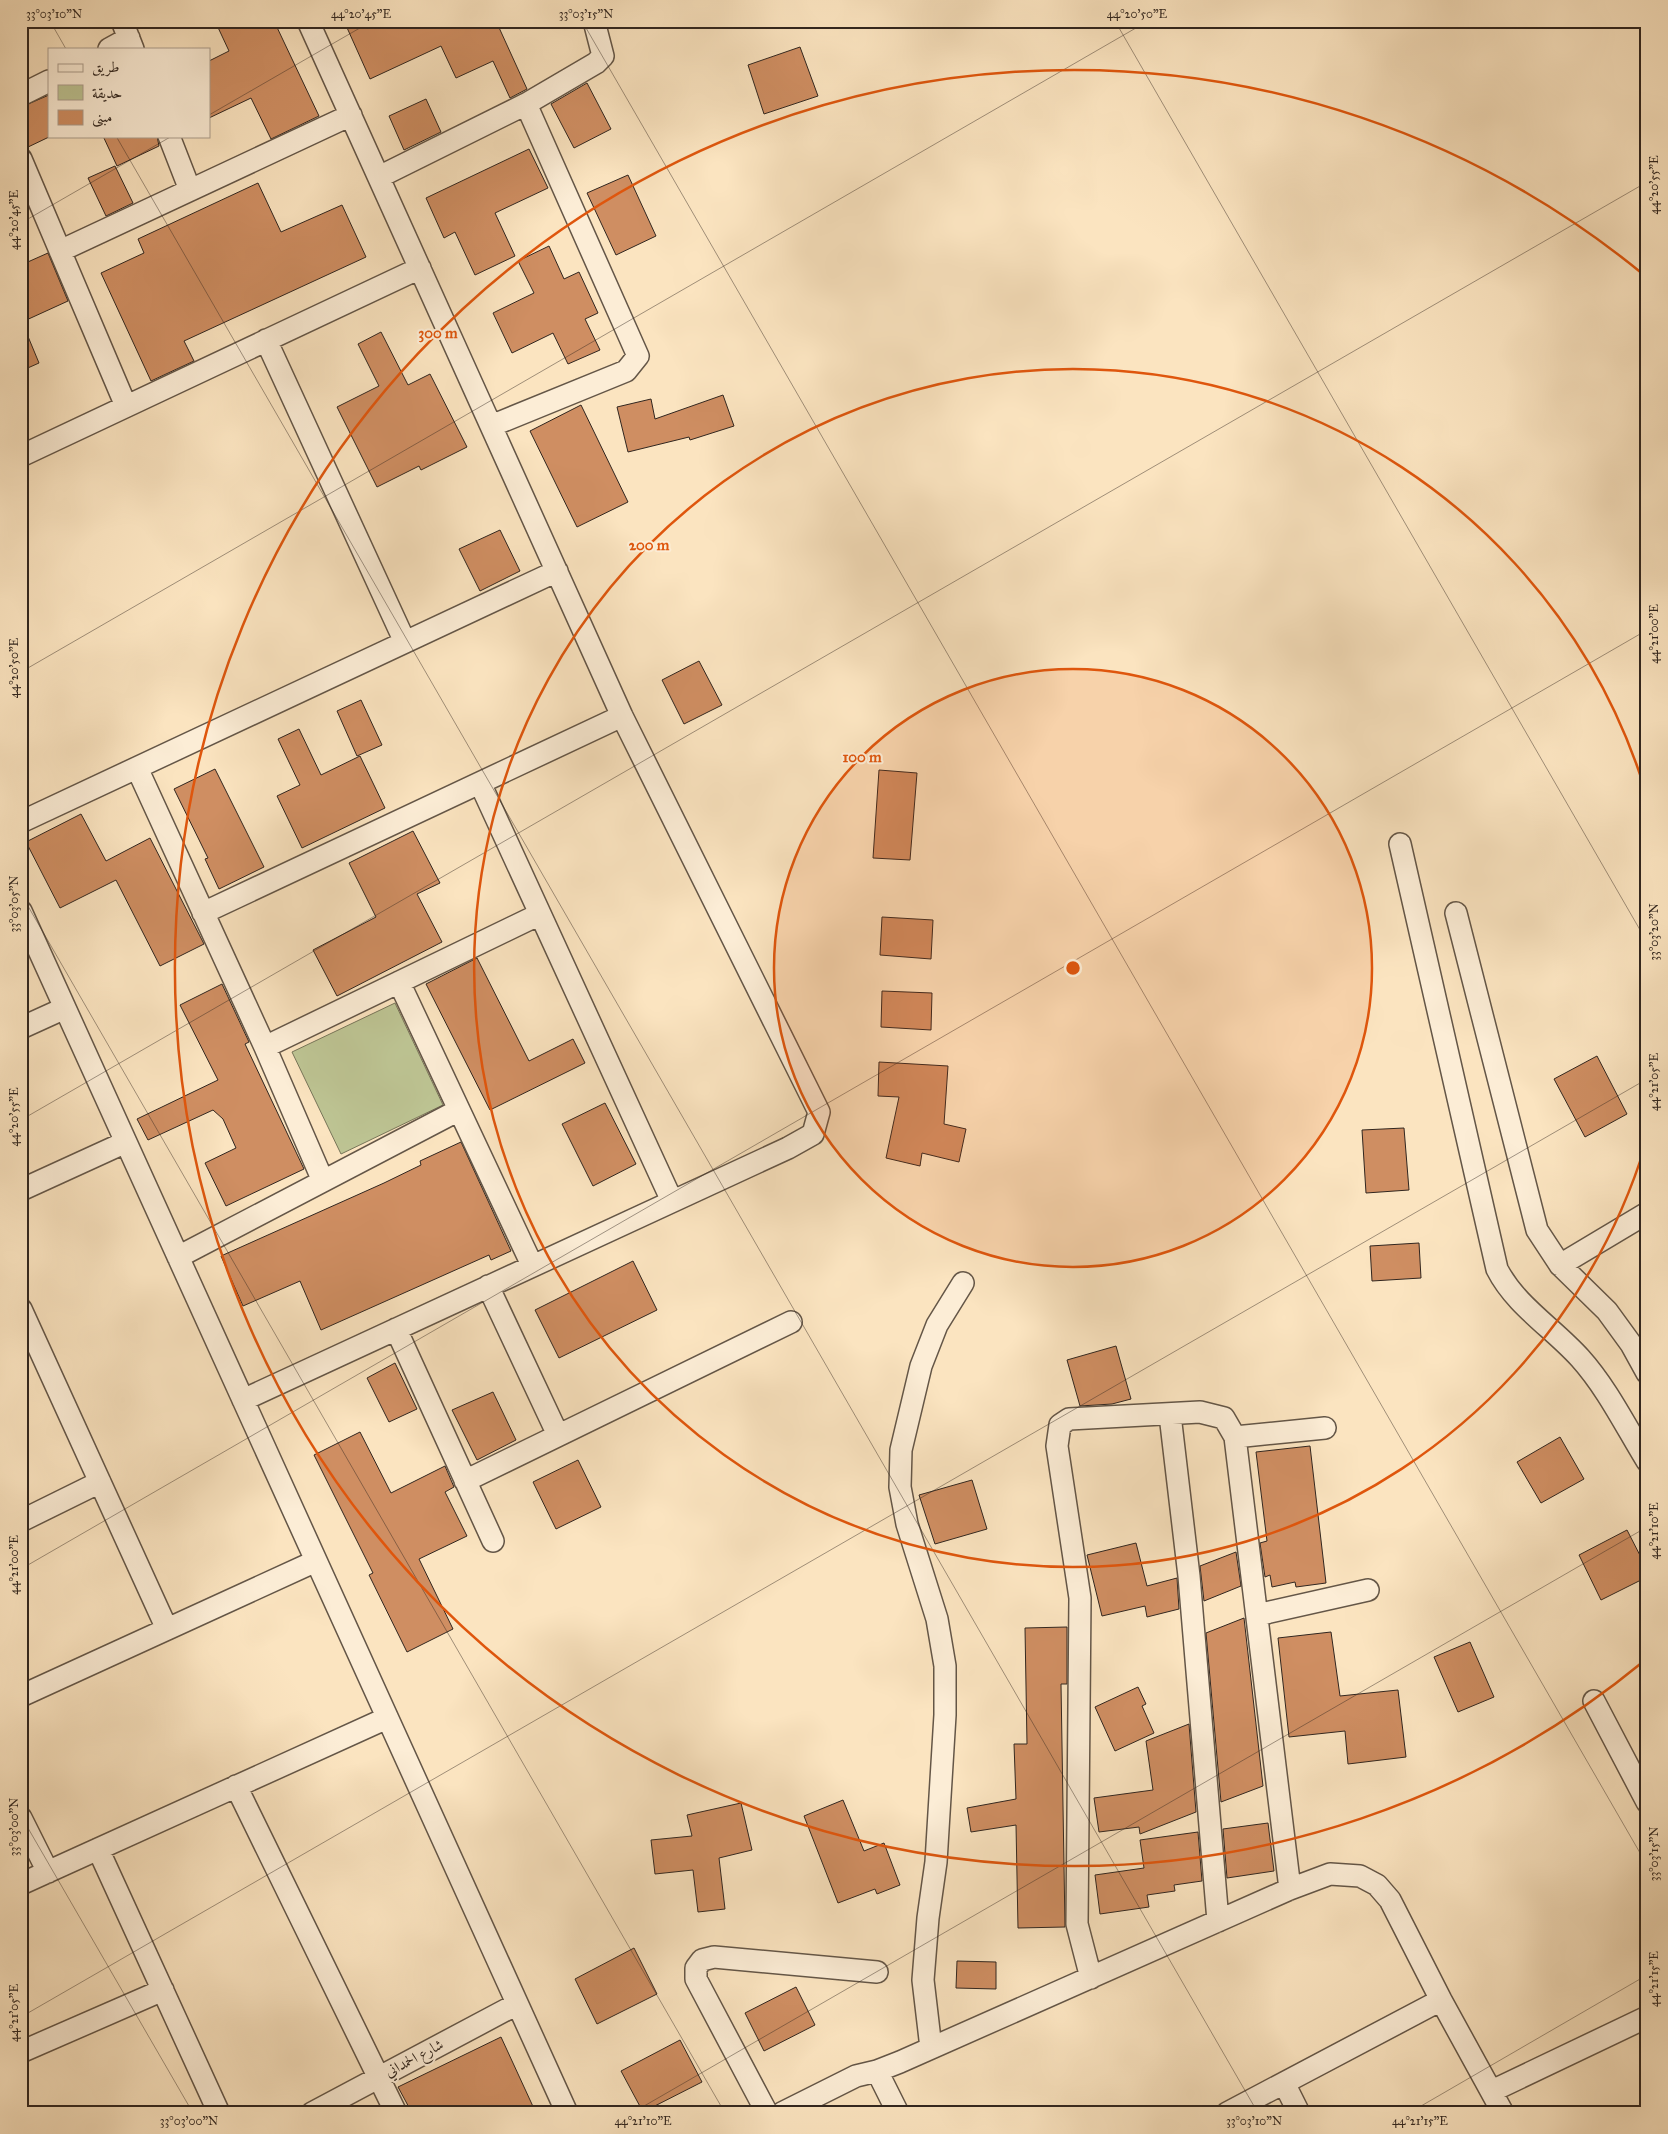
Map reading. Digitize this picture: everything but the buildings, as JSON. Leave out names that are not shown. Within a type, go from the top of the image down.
[{"type":"street","points":[[243,1400],[813,1134],[819,1112],[622,716],[308,21]]},
{"type":"street","points":[[379,177],[526,104],[596,63],[603,56],[594,21]]},
{"type":"street","points":[[110,48],[128,36]]},
{"type":"street","points":[[21,95],[48,82]]},
{"type":"street","points":[[491,426],[626,370],[638,356],[526,104]]},
{"type":"street","points":[[60,251],[350,115]]},
{"type":"street","points":[[170,138],[190,190]]},
{"type":"street","points":[[21,159],[126,406]]},
{"type":"street","points":[[21,456],[420,268]]},
{"type":"street","points":[[266,340],[405,642]]},
{"type":"street","points":[[21,822],[557,571]]},
{"type":"street","points":[[203,913],[622,716]]},
{"type":"street","points":[[137,768],[323,1181]]},
{"type":"street","points":[[480,783],[672,1201]]},
{"type":"street","points":[[1400,844],[1496,1269],[1506,1286],[1581,1359],[1598,1382],[1647,1461]]},
{"type":"street","points":[[21,911],[567,2113]]},
{"type":"street","points":[[1456,913],[1537,1230],[1560,1265],[1607,1311],[1647,1373]]},
{"type":"street","points":[[264,1047],[540,914]]},
{"type":"street","points":[[399,982],[532,1266]]},
{"type":"street","points":[[21,1028],[65,1008]]},
{"type":"street","points":[[178,1257],[459,1110]]},
{"type":"street","points":[[21,1190],[126,1142]]},
{"type":"street","points":[[1560,1265],[1647,1213]]},
{"type":"street","points":[[931,2048],[923,1980],[928,1918],[936,1862],[945,1715],[945,1666],[937,1619],[907,1524],[900,1487],[901,1450],[921,1366],[937,1326],[963,1283]]},
{"type":"street","points":[[488,1286],[558,1435]]},
{"type":"street","points":[[21,1309],[167,1629]]},
{"type":"street","points":[[465,1481],[791,1322]]},
{"type":"street","points":[[396,1329],[493,1541]]},
{"type":"street","points":[[1091,1978],[1077,1924],[1080,1598],[1057,1446],[1060,1426],[1069,1419],[1200,1412],[1224,1418],[1235,1437],[1290,1889]]},
{"type":"street","points":[[1170,1415],[1189,1576],[1218,1921]]},
{"type":"street","points":[[1235,1437],[1325,1428]]},
{"type":"street","points":[[21,1520],[100,1482]]},
{"type":"street","points":[[21,1696],[316,1561]]},
{"type":"street","points":[[1257,1615],[1368,1590]]},
{"type":"street","points":[[1594,1702],[1647,1802]]},
{"type":"street","points":[[21,1884],[387,1718]]},
{"type":"street","points":[[236,1786],[396,2113]]},
{"type":"street","points":[[21,1818],[48,1872]]},
{"type":"street","points":[[98,1849],[220,2113]]},
{"type":"street","points":[[782,2113],[856,2076],[877,2071],[931,2048],[1290,1889],[1330,1874],[1360,1876],[1377,1885],[1390,1900],[1441,2000],[1504,2113]]},
{"type":"street","points":[[767,2113],[696,1978],[696,1968],[702,1960],[714,1957],[877,1972]]},
{"type":"street","points":[[21,2052],[163,1990]]},
{"type":"street","points":[[1227,2113],[1441,2000]]},
{"type":"street","name":"شارع الحمداني","points":[[312,2113],[517,2004]]},
{"type":"street","points":[[1492,2091],[1647,2018]]},
{"type":"street","points":[[877,2071],[898,2113]]},
{"type":"street","points":[[1284,2082],[1299,2113]]},
{"type":"green space","points":[[395,1003],[443,1105],[341,1154],[292,1052]]}]
